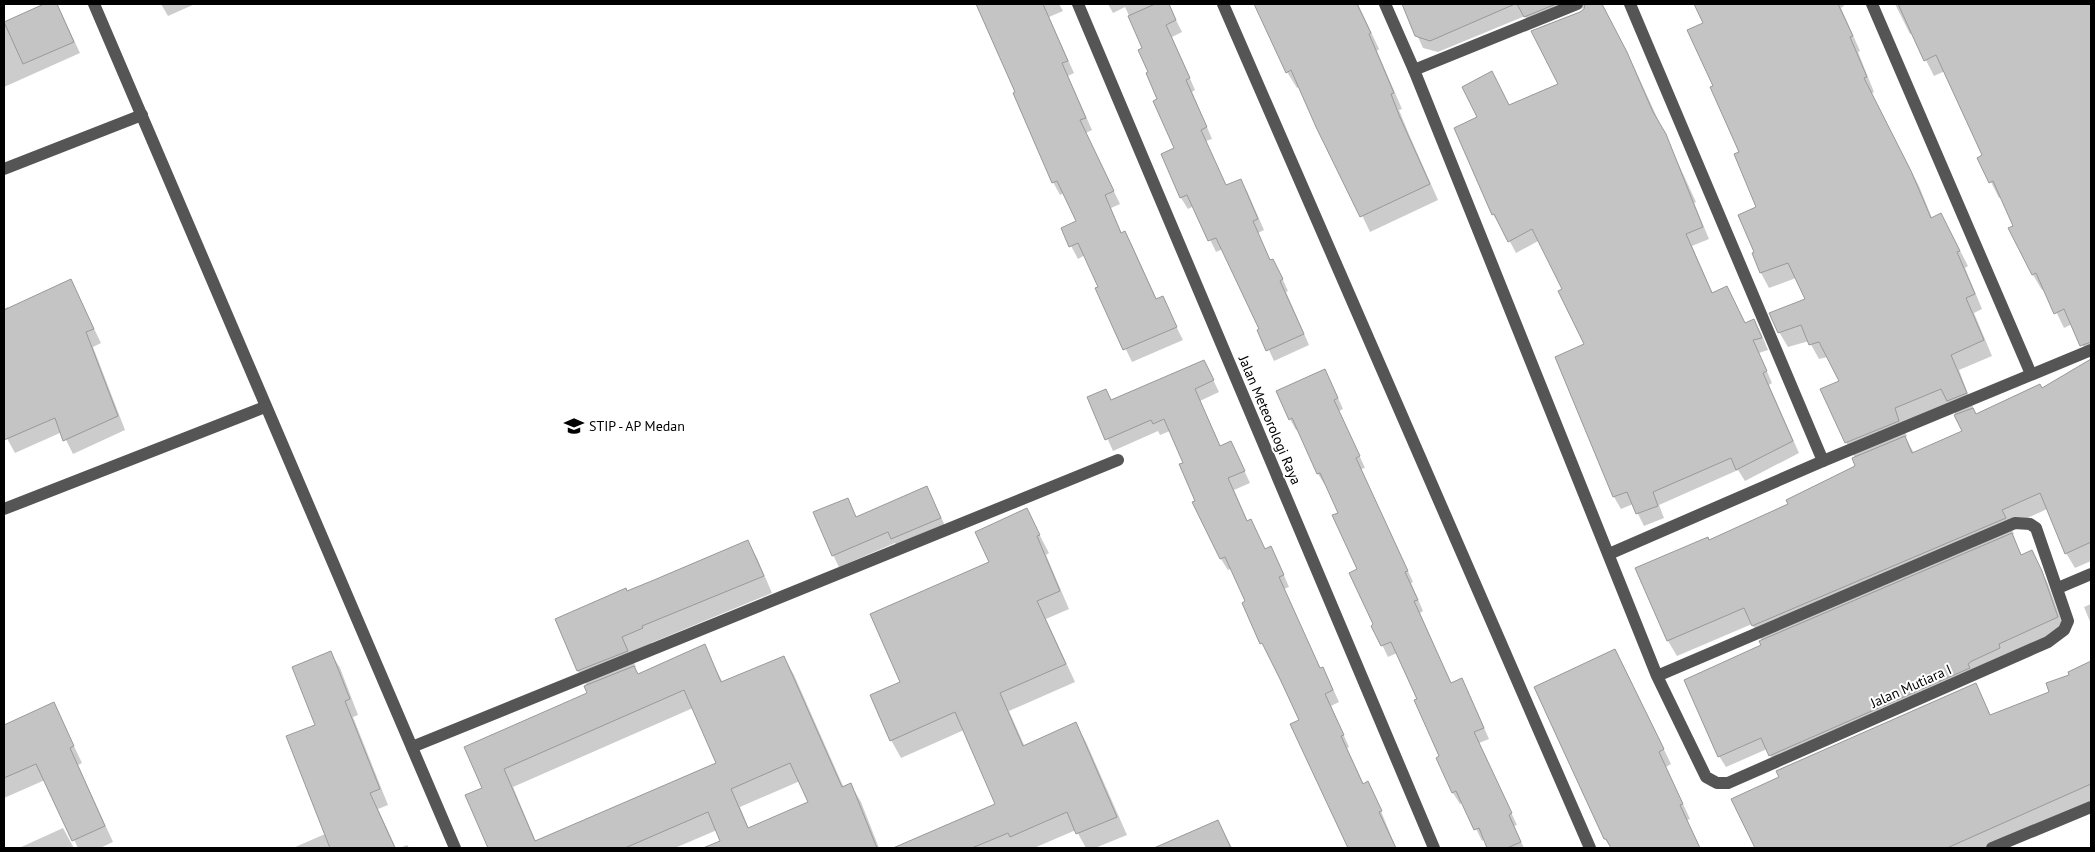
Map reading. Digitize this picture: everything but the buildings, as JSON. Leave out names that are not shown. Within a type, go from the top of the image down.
[{"type":"street","points":[[94,4],[455,848]]},
{"type":"street","name":"Jalan Meteorologi Raya","points":[[1078,4],[1434,848]]},
{"type":"street","points":[[1223,4],[1590,848]]},
{"type":"street","points":[[1384,4],[1414,70],[1657,676],[2015,523],[2030,524],[2036,528],[2058,588],[2091,574]]},
{"type":"street","points":[[1414,70],[1577,4]]},
{"type":"street","points":[[1630,4],[1823,461]]},
{"type":"street","points":[[1872,4],[2031,374]]},
{"type":"street","points":[[4,169],[142,115]]},
{"type":"street","points":[[1609,554],[1823,461],[2091,350]]},
{"type":"street","points":[[4,509],[265,407]]},
{"type":"street","points":[[412,747],[1118,460]]},
{"type":"street","name":"Jalan Mutiara I","points":[[1657,676],[1706,776],[1717,783],[1728,783],[2056,638],[2064,630],[2068,621],[2058,588]]},
{"type":"street","points":[[1992,848],[2091,807]]},
{"type":"place","name":"STIP - AP Medan","points":[[574,426]]}]
